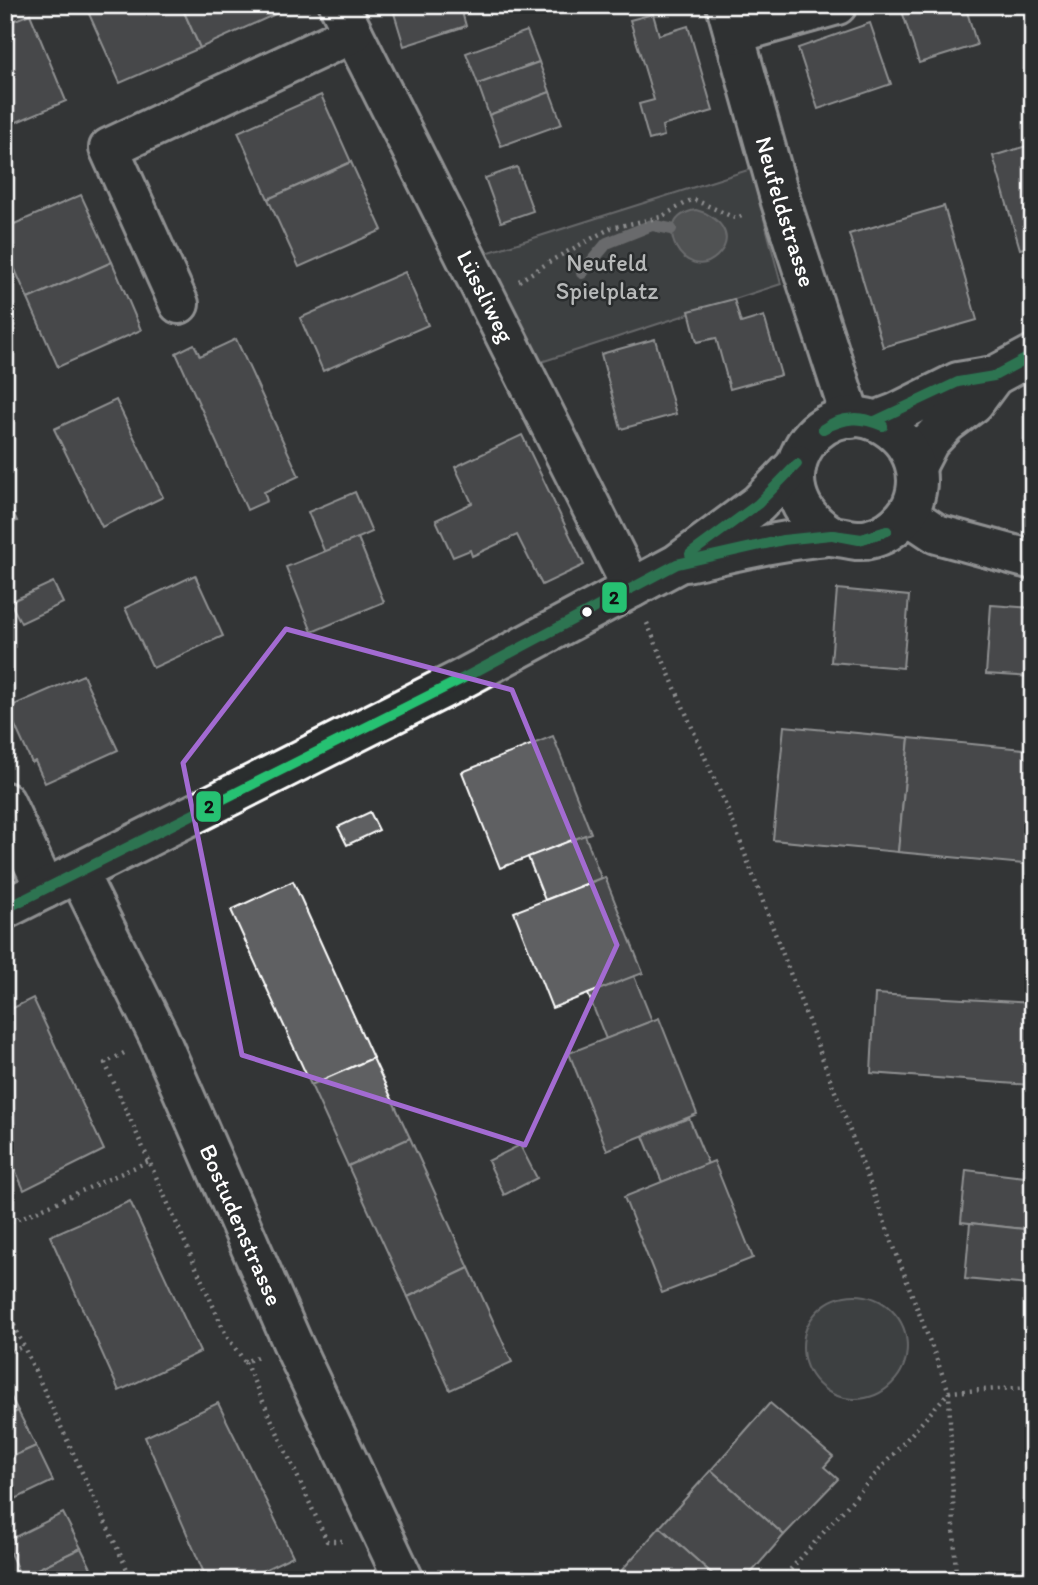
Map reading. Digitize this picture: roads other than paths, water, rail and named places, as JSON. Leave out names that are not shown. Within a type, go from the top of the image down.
[{"type":"street","points":[[730,20],[837,5]]},
{"type":"street","points":[[179,304],[109,148],[346,19]]},
{"type":"street","name":"Lüssliweg","points":[[346,19],[632,588]]},
{"type":"street","name":"Neufeldstrasse","points":[[730,20],[781,202],[863,419]]},
{"type":"street","points":[[863,419],[890,428],[902,439],[911,452],[916,467],[916,492],[907,514],[889,531],[867,540],[855,541],[831,535],[819,528],[801,506],[795,479],[797,464],[801,452],[817,432],[827,425],[896,413],[958,382],[994,376],[1033,355]]},
{"type":"street","points":[[916,467],[929,442],[947,423],[974,403],[994,376]]},
{"type":"street","points":[[5,909],[458,681],[677,564],[758,504],[797,464]]},
{"type":"street","points":[[907,514],[937,534],[1033,561]]},
{"type":"street","points":[[677,564],[783,540],[831,535]]},
{"type":"street","name":"Bostudenstrasse","points":[[5,802],[61,881],[158,1035],[292,1342],[404,1580]]},
{"type":"waterway","points":[[582,273],[607,243],[652,225],[671,229]]},
{"type":"park label","name":"Neufeld Spielplatz","points":[[607,277]]}]
